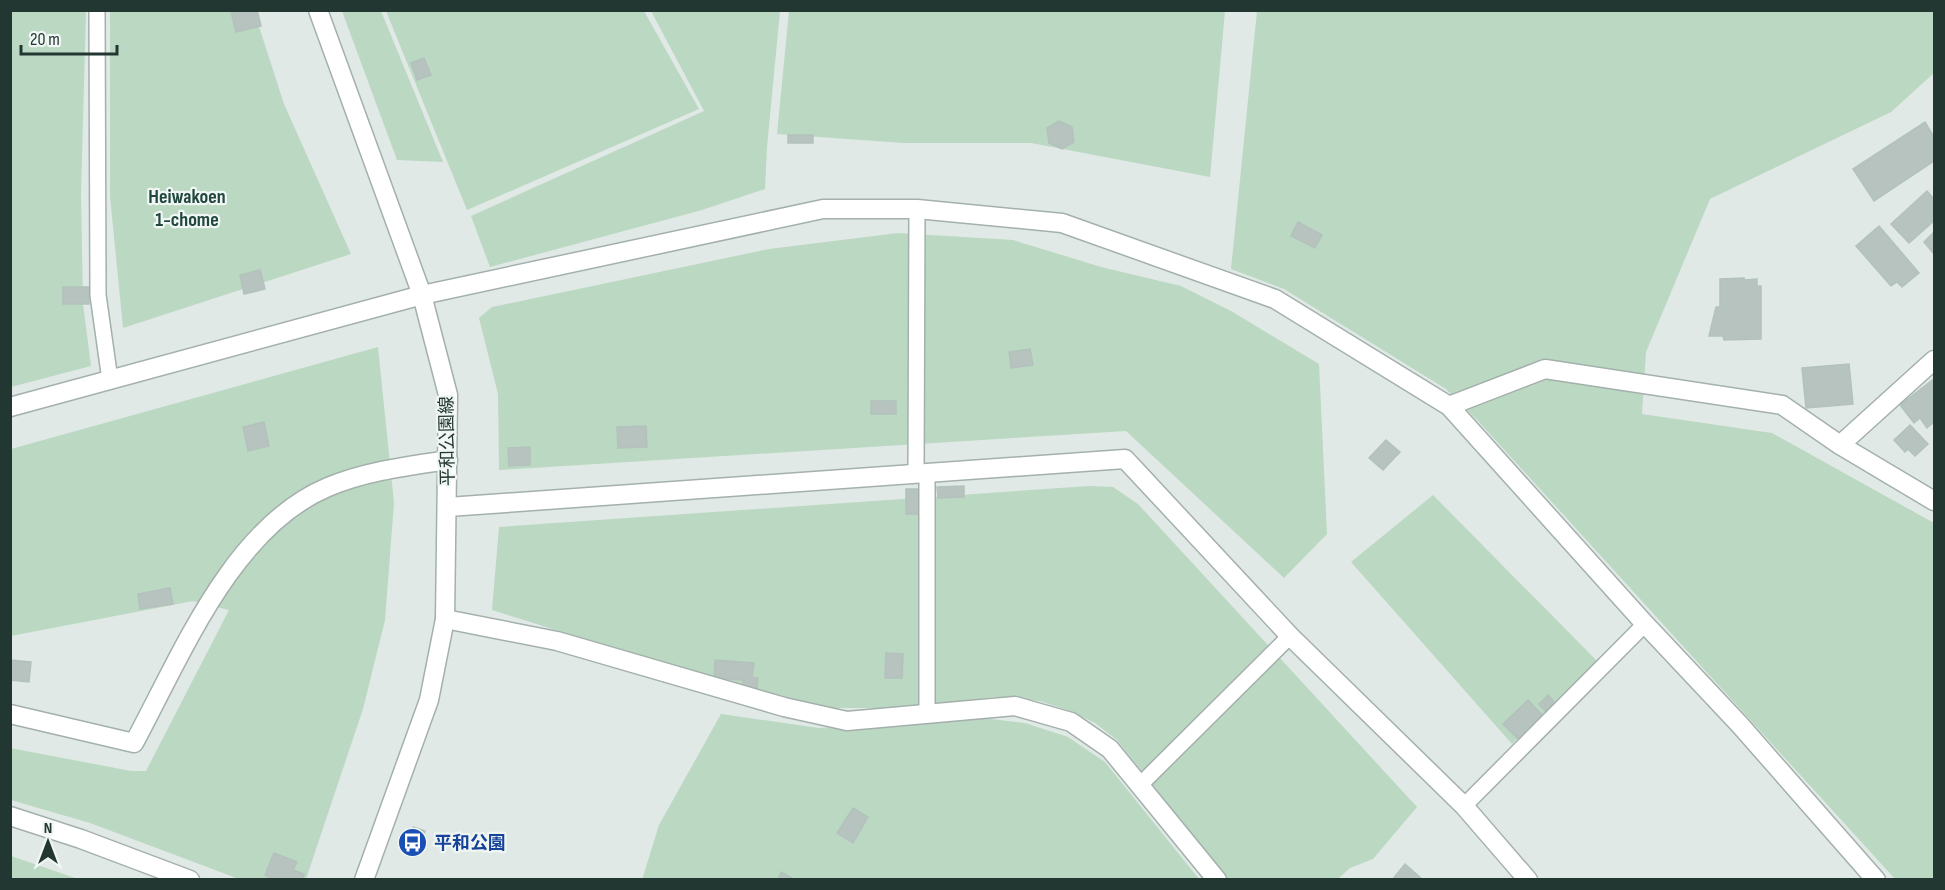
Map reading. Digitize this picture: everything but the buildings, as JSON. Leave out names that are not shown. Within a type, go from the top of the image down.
[{"type":"street","name":"平和公園線","points":[[318,10],[422,295],[448,395],[445,619],[429,700],[364,879]]},
{"type":"street","points":[[10,407],[422,295],[823,208],[916,208],[1062,223],[1275,299],[1449,406],[1645,624],[1740,725],[1876,879]]},
{"type":"street","points":[[1840,445],[1935,360]]},
{"type":"street","points":[[1449,406],[1545,369],[1782,405],[1840,445],[1935,501]]},
{"type":"street","points":[[448,507],[1125,459],[1290,636],[1464,806],[1528,879]]},
{"type":"street","points":[[10,714],[134,743],[202,615],[240,556],[283,513],[328,487],[380,470],[448,460]]},
{"type":"street","points":[[445,619],[557,641],[784,707],[847,721],[1015,706],[1071,722],[1110,749],[1217,879]]},
{"type":"street","points":[[10,816],[190,879]]},
{"type":"lane","points":[[97,10],[98,295],[110,380]]},
{"type":"lane","points":[[916,208],[927,715]]},
{"type":"lane","points":[[1464,806],[1645,624]]},
{"type":"lane","points":[[1140,785],[1290,636]]},
{"type":"green space","points":[[11,11],[86,11],[81,193],[83,304],[91,366],[11,387]]},
{"type":"green space","points":[[110,11],[254,11],[284,104],[351,254],[123,328],[110,196]]},
{"type":"green space","points":[[342,11],[381,11],[443,162],[397,160]]},
{"type":"green space","points":[[386,11],[644,11],[699,109],[467,210]]},
{"type":"green space","points":[[651,11],[780,11],[765,189],[702,210],[490,267],[471,216],[704,111]]},
{"type":"green space","points":[[789,11],[1225,11],[1210,177],[1031,143],[903,143],[777,134]]},
{"type":"green space","points":[[1257,11],[1934,11],[1934,73],[1891,112],[1710,199],[1646,352],[1642,414],[1772,433],[1934,523],[1934,879],[1895,879],[1479,422],[1446,389],[1284,289],[1231,269]]},
{"type":"green space","points":[[898,233],[1013,240],[1101,267],[1181,286],[1231,311],[1319,364],[1327,534],[1284,578],[1126,431],[499,470],[498,394],[479,318],[492,307],[769,249]]},
{"type":"green space","points":[[378,347],[394,503],[385,620],[363,709],[306,879],[239,879],[90,823],[11,800],[10,748],[131,771],[146,771],[229,610],[193,601],[11,636],[11,449]]},
{"type":"green space","points":[[1089,486],[1113,487],[1138,504],[1417,807],[1373,859],[1350,868],[1338,879],[1227,879],[1117,740],[1095,723],[1070,711],[1040,701],[993,697],[912,708],[803,708],[492,610],[499,527]]},
{"type":"green space","points":[[1433,495],[1598,662],[1512,744],[1351,562]]},
{"type":"green space","points":[[721,714],[819,728],[983,718],[1025,723],[1068,737],[1105,762],[1199,879],[642,880],[659,825]]},
{"type":"green space","points":[[11,856],[78,879],[11,879]]},
{"type":"place","name":"平和公園","points":[[413,843]]},
{"type":"district","name":"Heiwakoen 1-chome","points":[[187,208]]}]
